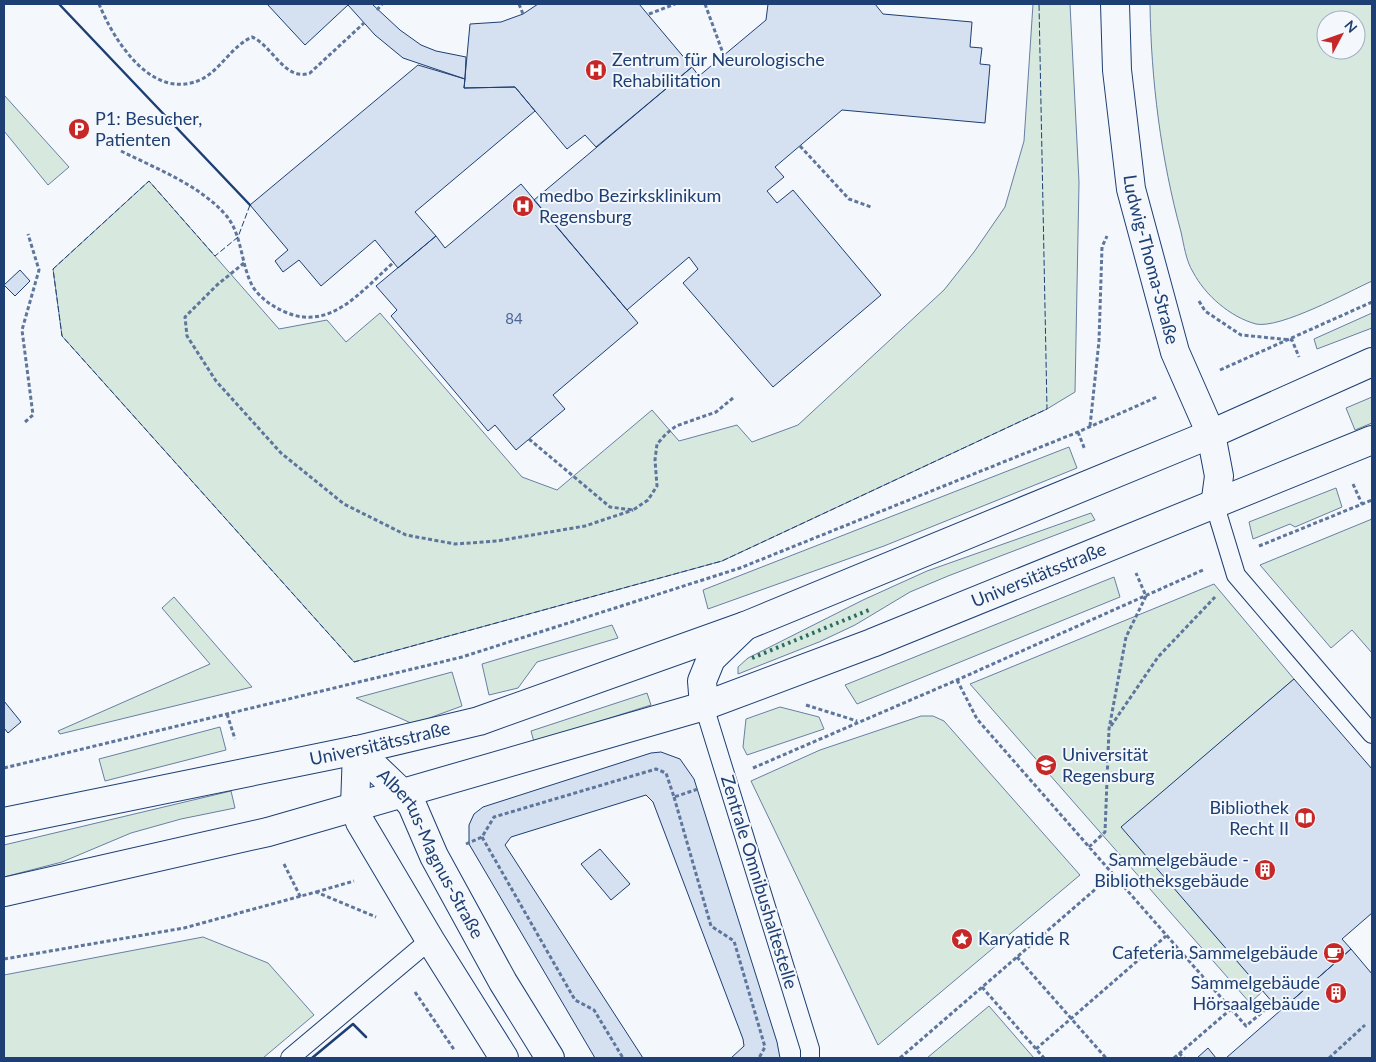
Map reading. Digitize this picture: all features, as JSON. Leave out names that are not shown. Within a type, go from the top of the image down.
[{"type":"street","name":"Ludwig-Thoma-Straße","points":[[1115,4],[1117,70],[1131,189],[1176,352],[1188,384],[1211,434],[1219,476],[1215,506]]},
{"type":"street","name":"Universitätsstraße","points":[[4,822],[357,750],[479,721],[745,626],[1211,434],[1372,362]]},
{"type":"street","name":"Universitätsstraße","points":[[4,892],[268,832],[401,792],[704,706],[872,644],[1215,506],[1372,440]]},
{"type":"street","name":"Universitätsstraße","points":[[704,706],[702,681],[711,659],[745,626]]},
{"type":"street","name":"Albertus-Magnus-Straße","points":[[357,750],[401,792],[412,806],[434,856],[503,982],[550,1058]]},
{"type":"street","name":"Albertus-Magnus-Straße","points":[[357,750],[355,807],[360,822],[430,940],[504,1058]]},
{"type":"lane","points":[[1215,506],[1236,575],[1372,734]]},
{"type":"lane","name":"Zentrale Omnibushaltestelle","points":[[704,706],[791,983],[810,1049],[810,1058]]},
{"type":"lane","points":[[290,1058],[430,940]]},
{"type":"path","points":[[99,4],[108,27],[122,48],[142,68],[164,82],[184,85],[203,78],[243,41],[252,37],[260,40],[292,73],[302,76],[310,73],[364,23]]},
{"type":"path","points":[[377,10],[382,4]]},
{"type":"path","points":[[519,4],[523,14]]},
{"type":"path","points":[[649,14],[675,4]]},
{"type":"path","points":[[706,4],[724,56]]},
{"type":"path","points":[[800,146],[849,199],[870,208]]},
{"type":"path","points":[[121,151],[201,192],[226,215],[238,237],[244,263],[253,287],[269,305],[295,316],[315,319],[338,310],[394,262]]},
{"type":"path","points":[[1090,426],[1100,341],[1102,247],[1131,189]]},
{"type":"path","points":[[25,422],[33,415],[22,330],[39,270],[28,234]]},
{"type":"path","points":[[244,263],[217,285],[185,317],[187,336],[216,381],[281,453],[344,504],[406,535],[455,544],[497,541],[586,526],[632,510],[648,500],[657,486],[654,460],[657,444],[666,434],[676,426],[716,412],[733,398]]},
{"type":"path","points":[[1195,295],[1205,311],[1241,335],[1292,340]]},
{"type":"path","points":[[4,768],[462,657],[740,568],[1090,426],[1292,340],[1372,302]]},
{"type":"path","points":[[1292,340],[1312,388]]},
{"type":"path","points":[[530,439],[610,507],[632,510]]},
{"type":"path","points":[[1340,453],[1362,504]]},
{"type":"path","points":[[674,797],[727,779],[957,680],[1231,558],[1372,500]]},
{"type":"path","points":[[1109,729],[1158,657],[1236,575]]},
{"type":"path","points":[[1089,847],[1105,832],[1109,729],[1126,637],[1146,596]]},
{"type":"path","points":[[957,680],[977,719],[1246,1026],[1273,1003]]},
{"type":"path","points":[[434,856],[482,837],[494,817],[656,769],[666,773],[711,926],[734,941],[765,1047],[760,1058]]},
{"type":"path","points":[[482,837],[576,1000],[594,1010],[623,1058]]},
{"type":"path","points":[[900,1058],[1113,874]]},
{"type":"path","points":[[4,959],[184,928],[316,892],[378,918]]},
{"type":"path","points":[[1036,1049],[1166,936]]},
{"type":"path","points":[[1018,956],[1106,1058]]},
{"type":"path","points":[[398,967],[460,1058]]},
{"type":"path","points":[[982,987],[1044,1058]]},
{"type":"path","points":[[1174,1058],[1231,1009]]},
{"type":"path","points":[[1329,1058],[1365,1025]]},
{"type":"path","points":[[1179,1053],[1184,1058]]},
{"type":"shaded area","points":[[1033,4],[1070,4],[1079,182],[1075,392],[1047,409],[722,561],[354,662],[62,336],[53,269],[149,181],[279,329],[327,320],[346,342],[380,313],[522,477],[557,490],[652,410],[679,441],[737,425],[752,442],[798,425],[944,290],[974,252],[1005,207],[1024,141]]},
{"type":"shaded area","points":[[1150,4],[1372,4],[1372,281],[1297,315],[1267,324],[1256,324],[1246,321],[1228,311],[1211,297],[1198,281],[1187,258],[1163,148],[1152,61]]},
{"type":"shaded area","points":[[4,95],[69,167],[48,185],[4,131]]},
{"type":"shaded area","points":[[1372,313],[1372,328],[1317,349],[1314,339]]},
{"type":"shaded area","points":[[1372,397],[1372,423],[1355,430],[1346,408]]},
{"type":"shaded area","points":[[1069,447],[1077,468],[884,546],[708,609],[703,590]]},
{"type":"shaded area","points":[[1336,488],[1342,507],[1295,527],[1290,524],[1253,539],[1249,522]]},
{"type":"shaded area","points":[[1091,513],[1095,520],[910,592],[855,625],[819,642],[738,674],[738,667],[748,658],[863,600],[927,571]]},
{"type":"shaded area","points":[[1372,519],[1372,653],[1352,630],[1331,648],[1260,565]]},
{"type":"shaded area","points":[[1114,577],[1120,597],[857,704],[845,685]]},
{"type":"shaded area","points":[[1214,584],[1294,679],[1122,827],[1263,991],[1250,1003],[970,684]]},
{"type":"shaded area","points":[[174,597],[252,687],[60,734],[58,731],[210,664],[162,608]]},
{"type":"shaded area","points":[[612,625],[618,638],[537,662],[518,688],[489,695],[482,664]]},
{"type":"shaded area","points":[[452,672],[462,706],[413,724],[356,698]]},
{"type":"shaded area","points":[[647,693],[651,705],[534,742],[531,731]]},
{"type":"shaded area","points":[[780,707],[819,717],[824,729],[747,755],[743,747],[746,719]]},
{"type":"shaded area","points":[[921,716],[933,716],[944,721],[1080,875],[878,1045],[751,781],[820,750]]},
{"type":"shaded area","points":[[220,727],[226,750],[105,781],[99,759]]},
{"type":"shaded area","points":[[231,791],[235,808],[181,819],[131,833],[62,862],[4,877],[4,845]]},
{"type":"shaded area","points":[[203,937],[268,963],[314,1015],[263,1058],[4,1058],[4,975]]},
{"type":"shaded area","points":[[989,1006],[1034,1058],[927,1058]]},
{"type":"building","points":[[267,4],[349,4],[305,45]]},
{"type":"building","points":[[349,4],[372,4],[400,30],[421,45],[436,51],[466,57],[465,79],[403,58],[375,35]]},
{"type":"building","points":[[538,4],[639,4],[692,67],[596,147],[585,135],[567,149],[515,87],[464,88],[470,24],[501,22],[523,14]]},
{"type":"building","points":[[768,4],[875,4],[883,14],[972,22],[970,47],[982,48],[980,64],[990,65],[985,123],[842,110],[775,167],[784,177],[767,191],[777,203],[793,190],[881,295],[773,387],[683,283],[698,269],[689,257],[627,310],[534,200],[692,67],[699,76],[766,20]]},
{"type":"building","points":[[418,65],[465,79],[464,88],[515,87],[535,111],[415,212],[436,236],[398,268],[375,240],[321,286],[299,260],[283,272],[275,261],[288,250],[250,205]]},
{"type":"building","points":[[521,184],[638,323],[553,395],[565,409],[516,450],[495,425],[488,431],[391,316],[397,310],[376,286],[436,236],[445,248]]},
{"type":"building","points":[[20,270],[30,281],[15,296],[4,285]]},
{"type":"building","name":"Sammelgebäude - Bibliotheksgebäude","points":[[1294,679],[1372,769],[1372,913],[1342,939],[1351,949],[1280,1011],[1121,827]]},
{"type":"building","points":[[4,701],[21,722],[8,733],[4,728]]},
{"type":"building","points":[[661,752],[680,759],[694,779],[777,1042],[780,1058],[731,1058],[744,1046],[743,1039],[653,802],[646,795],[511,837],[505,845],[643,1058],[595,1058],[469,844],[469,825],[474,814],[483,807],[651,753]]},
{"type":"building","points":[[600,849],[630,884],[611,900],[581,864]]},
{"type":"building","name":"Sammelgebäude Hörsaalgebäude","points":[[1351,949],[1372,974],[1372,1058],[1226,1058]]},
{"type":"building","name":"Sammelgebäude Hörsaalgebäude","points":[[1208,1048],[1216,1058],[1197,1058]]},
{"type":"hedge","points":[[752,658],[869,610]]},
{"type":"fence","points":[[250,205],[238,237],[215,256],[149,181],[53,269],[62,336],[354,662],[722,561],[1047,409],[1039,4]]},
{"type":"wall","points":[[59,4],[250,205]]},
{"type":"wall","points":[[312,1058],[353,1024],[366,1037]]},
{"type":"place","name":"Zentrum für Neurologische Rehabilitation","points":[[596,70]]},
{"type":"place","name":"P1: Besucher, Patienten","points":[[79,129]]},
{"type":"place","name":"medbo Bezirksklinikum Regensburg","points":[[523,206]]},
{"type":"place","name":"Universität Regensburg","points":[[1046,765]]},
{"type":"place","name":"Bibliothek Recht II","points":[[1305,818]]},
{"type":"place","name":"Sammelgebäude - Bibliotheksgebäude","points":[[1265,870]]},
{"type":"place","name":"Karyatide R","points":[[962,939]]},
{"type":"place","name":"Cafeteria Sammelgebäude","points":[[1334,953]]},
{"type":"place","name":"Sammelgebäude Hörsaalgebäude","points":[[1336,993]]}]
